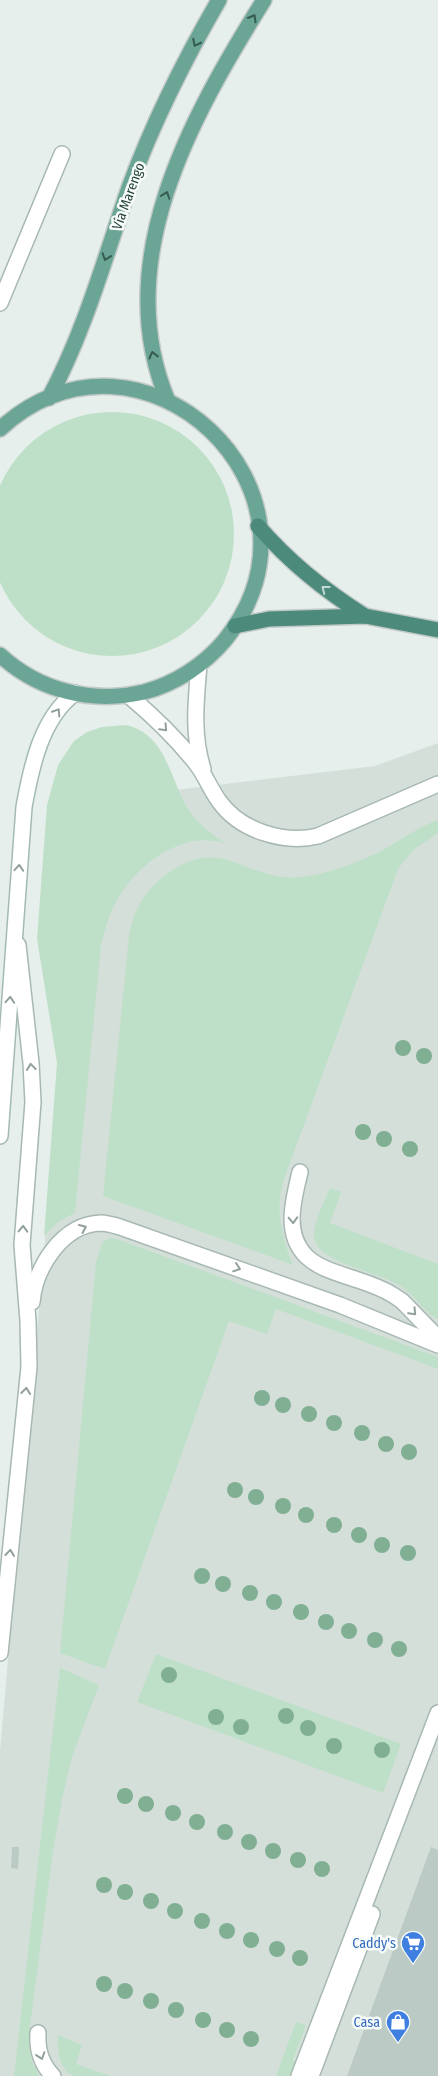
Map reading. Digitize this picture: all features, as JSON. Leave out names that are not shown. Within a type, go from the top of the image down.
[{"type":"highway","points":[[258,526],[306,574],[342,602],[365,616]]},
{"type":"highway","points":[[235,626],[269,619],[365,616],[438,630]]},
{"type":"main road","name":"Via Marengo","points":[[49,398],[77,341],[131,183],[175,85],[219,0]]},
{"type":"main road","points":[[168,401],[159,378],[152,349],[147,302],[149,265],[157,223],[173,176],[206,102],[264,0]]},
{"type":"main road","points":[[0,303],[62,154]]},
{"type":"main road","points":[[0,430],[20,413],[49,398],[82,389],[106,388],[147,393],[168,401],[196,417],[218,437],[232,454],[244,474],[251,492],[258,526],[259,549],[253,586],[246,606],[235,626],[218,648],[199,665],[167,684],[148,691],[128,695],[95,696],[75,693],[39,682],[0,655]]},
{"type":"main road","points":[[199,665],[195,692],[195,728],[204,776]]},
{"type":"main road","points":[[0,1136],[24,807],[32,767],[41,742],[52,719],[64,702],[75,693]]},
{"type":"main road","points":[[128,695],[160,723],[193,759],[219,802],[237,819],[273,835],[296,839],[318,836],[438,784]]},
{"type":"main road","points":[[16,916],[33,1102],[22,1245],[30,1343]]},
{"type":"main road","points":[[300,1172],[292,1216],[294,1234],[298,1245],[306,1256],[323,1267],[386,1291],[402,1301],[438,1338]]},
{"type":"main road","points":[[0,1654],[34,1286],[44,1262],[65,1238],[79,1229],[101,1223],[120,1227],[340,1304],[438,1345]]},
{"type":"main road","points":[[299,2076],[327,2017],[360,1931],[393,1844],[437,1716]]},
{"type":"main road","points":[[393,1844],[438,1738]]},
{"type":"main road","points":[[311,2076],[327,2017]]},
{"type":"main road","points":[[38,2032],[41,2060],[53,2076]]},
{"type":"shaded area","points":[[438,743],[438,2076],[0,2076],[0,1751],[60,1070],[50,805],[375,766]]},
{"type":"green space","points":[[112,412],[136,415],[159,422],[180,433],[198,448],[213,466],[224,487],[231,510],[234,534],[231,558],[224,581],[213,602],[198,620],[180,635],[159,646],[136,653],[112,656],[88,653],[65,646],[44,635],[26,620],[11,602],[0,581],[-7,558],[-10,534],[-7,510],[0,487],[11,466],[26,448],[44,433],[65,422],[88,415]]},
{"type":"green space","points":[[126,725],[140,730],[151,738],[166,760],[190,812],[211,833],[225,843],[209,840],[192,842],[176,846],[162,854],[135,875],[113,907],[101,946],[75,1213],[58,1222],[44,1236],[57,1063],[37,939],[47,805],[58,765],[74,741],[87,732],[102,727]]},
{"type":"green space","points":[[438,820],[438,833],[413,850],[398,869],[283,1182],[280,1204],[281,1224],[293,1265],[103,1196],[129,935],[133,918],[140,903],[150,889],[163,877],[184,864],[202,858],[218,858],[282,877],[302,877],[325,873],[385,849],[416,830]]},
{"type":"green space","points":[[330,1188],[341,1192],[330,1223],[438,1264],[438,1319],[432,1316],[403,1287],[338,1261],[319,1248],[314,1232],[320,1210]]},
{"type":"green space","points":[[109,1238],[117,1239],[438,1357],[438,1369],[276,1309],[267,1334],[229,1321],[105,1669],[60,1653],[96,1262],[102,1243]]},
{"type":"green space","points":[[156,1654],[401,1744],[383,1793],[137,1702]]},
{"type":"green space","points":[[60,1668],[99,1685],[72,1757],[53,1851],[30,2026],[31,2059],[39,2076],[14,2076]]},
{"type":"green space","points":[[296,2022],[306,2025],[293,2060],[296,2062],[291,2076],[276,2076]]},
{"type":"green space","points":[[58,2035],[82,2045],[76,2064],[111,2076],[75,2076],[70,2074],[65,2070],[60,2059]]},
{"type":"building","points":[[12,1847],[19,1847],[18,1869],[11,1868]]},
{"type":"building","points":[[431,1847],[438,1850],[438,2076],[347,2076]]},
{"type":"place","name":"Caddy's","points":[[413,1964]]},
{"type":"place","name":"Casa","points":[[398,2043]]}]
